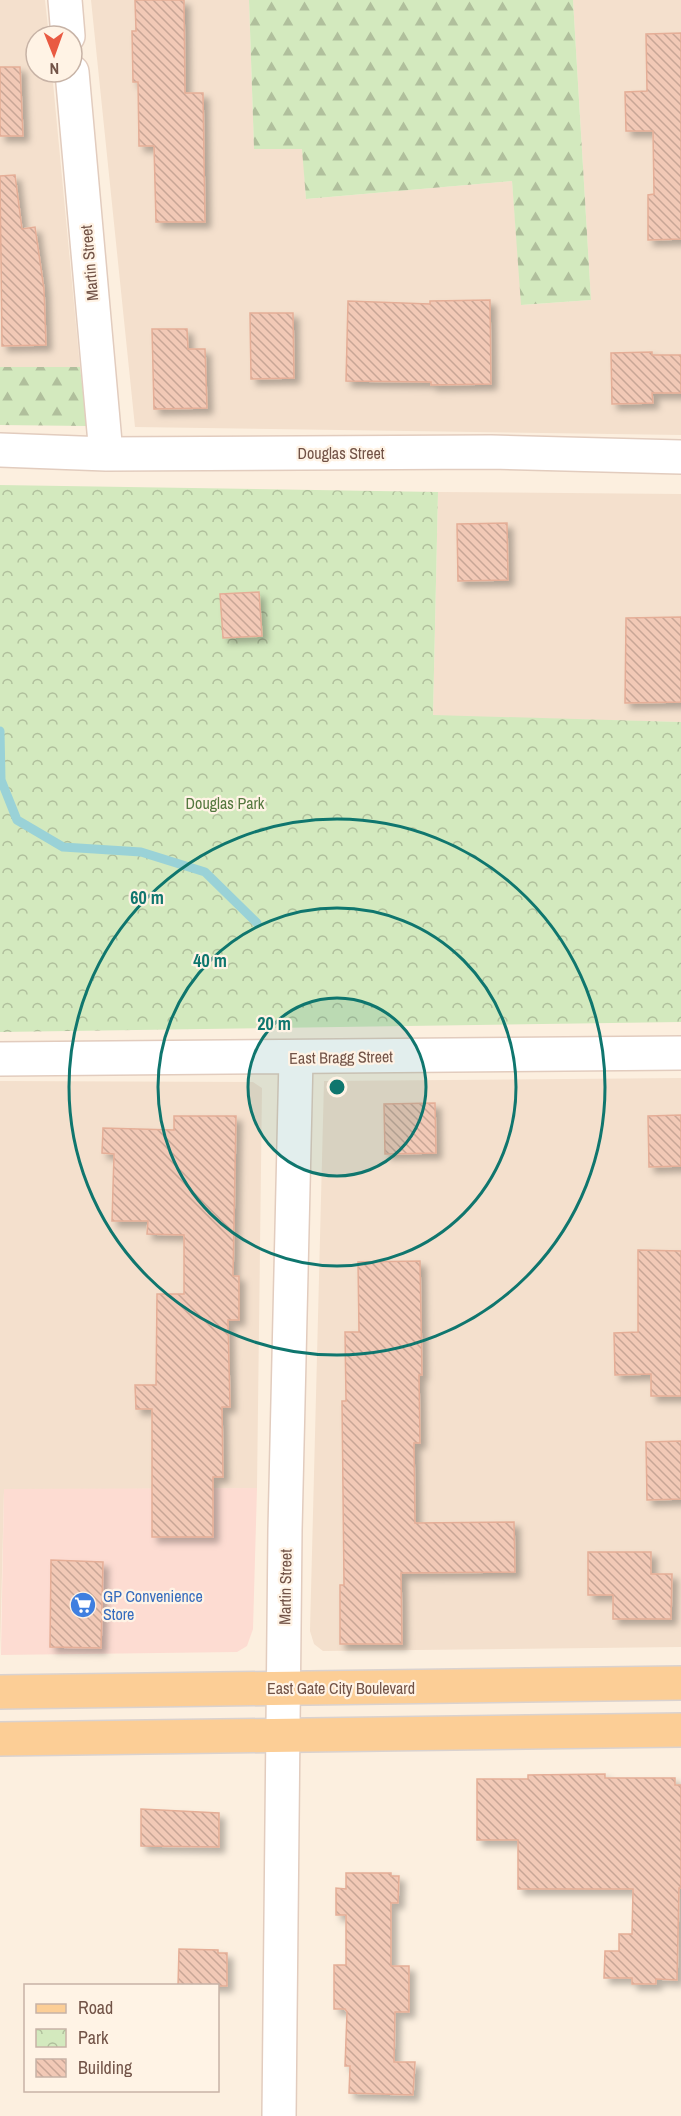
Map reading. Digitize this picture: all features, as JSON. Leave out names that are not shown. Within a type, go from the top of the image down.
[{"type":"main road","name":"East Gate City Boulevard","points":[[0,1692],[681,1683]]},
{"type":"main road","points":[[0,1740],[681,1730]]},
{"type":"street","points":[[65,0],[67,24]]},
{"type":"street","name":"Martin Street","points":[[73,84],[106,454]]},
{"type":"street","name":"Douglas Street","points":[[0,450],[106,454],[491,452],[681,457]]},
{"type":"street","name":"East Bragg Street","points":[[0,1059],[681,1053]]},
{"type":"street","name":"Martin Street","points":[[279,2116],[282,1736],[296,1058]]},
{"type":"shaded area","points":[[0,0],[45,0],[48,24],[24,24],[24,84],[53,84],[80,367],[0,367]]},
{"type":"shaded area","points":[[91,0],[249,0],[254,149],[303,149],[306,199],[512,181],[522,305],[591,300],[573,0],[681,0],[681,435],[135,427]]},
{"type":"shaded area","points":[[438,492],[681,494],[681,722],[433,716]]},
{"type":"shaded area","points":[[681,1078],[681,1647],[323,1651],[314,1644],[310,1631],[324,1081]]},
{"type":"shaded area","points":[[0,1081],[253,1082],[262,1088],[257,1488],[4,1490],[0,1655]]},
{"type":"shaded area","points":[[257,1488],[253,1629],[247,1646],[237,1652],[1,1655],[4,1489]]},
{"type":"green space","points":[[249,0],[573,0],[591,300],[521,305],[512,181],[306,199],[302,149],[254,149]]},
{"type":"green space","points":[[0,367],[80,367],[87,426],[0,425]]},
{"type":"green space","name":"Douglas Park","points":[[0,485],[438,492],[433,715],[681,722],[681,1022],[0,1032]]},
{"type":"building","points":[[135,0],[184,0],[185,93],[203,93],[205,222],[156,222],[154,146],[139,146],[138,82],[133,82],[132,31],[136,31]]},
{"type":"building","points":[[681,33],[681,239],[648,240],[648,195],[654,194],[653,131],[626,131],[625,92],[647,91],[646,34]]},
{"type":"building","points":[[0,67],[20,67],[23,136],[0,136]]},
{"type":"building","points":[[15,175],[22,229],[35,227],[44,289],[46,345],[2,346],[0,176]]},
{"type":"building","points":[[490,300],[491,384],[431,385],[431,382],[346,381],[348,301],[430,304],[430,301]]},
{"type":"building","points":[[250,313],[293,313],[294,378],[251,379]]},
{"type":"building","points":[[152,329],[187,329],[188,349],[205,349],[207,408],[154,409]]},
{"type":"building","points":[[652,352],[652,355],[681,355],[681,393],[652,393],[653,403],[612,404],[611,353]]},
{"type":"building","points":[[507,523],[508,580],[458,581],[457,524]]},
{"type":"building","points":[[259,592],[262,636],[223,638],[220,594]]},
{"type":"building","points":[[681,617],[681,702],[625,703],[626,618]]},
{"type":"building","points":[[435,1103],[436,1153],[385,1154],[384,1104]]},
{"type":"building","points":[[681,1115],[681,1166],[649,1167],[648,1116]]},
{"type":"building","points":[[174,1116],[236,1116],[233,1276],[239,1276],[239,1320],[228,1320],[230,1407],[222,1407],[223,1477],[213,1477],[213,1537],[152,1537],[152,1409],[136,1409],[135,1385],[156,1385],[157,1294],[184,1294],[184,1235],[147,1234],[148,1221],[112,1221],[114,1154],[102,1153],[103,1128],[174,1130]]},
{"type":"building","points":[[638,1250],[681,1251],[681,1396],[651,1396],[651,1374],[615,1375],[614,1333],[638,1332]]},
{"type":"building","points":[[420,1261],[422,1375],[419,1375],[420,1443],[414,1443],[415,1523],[514,1522],[515,1572],[401,1573],[402,1644],[340,1644],[340,1585],[344,1585],[342,1401],[346,1401],[345,1332],[359,1332],[358,1262]]},
{"type":"building","points":[[681,1441],[681,1499],[647,1500],[646,1442]]},
{"type":"building","points":[[588,1552],[651,1552],[651,1574],[672,1574],[671,1619],[613,1619],[613,1595],[588,1595]]},
{"type":"building","points":[[51,1560],[103,1562],[101,1648],[50,1647]]},
{"type":"building","points":[[605,1774],[605,1778],[675,1778],[675,1785],[681,1785],[681,1888],[679,1888],[677,1980],[656,1979],[656,1984],[632,1984],[632,1978],[604,1978],[605,1951],[619,1951],[619,1934],[632,1934],[633,1889],[518,1889],[518,1840],[477,1840],[477,1779],[528,1779],[528,1775]]},
{"type":"building","points":[[141,1809],[219,1813],[219,1847],[141,1846]]},
{"type":"building","points":[[346,1873],[391,1873],[391,1876],[399,1876],[398,1903],[391,1903],[391,1966],[409,1966],[409,2012],[395,2012],[394,2062],[415,2062],[413,2095],[349,2093],[350,2066],[345,2066],[347,2012],[345,2009],[334,2009],[334,1965],[346,1965],[346,1915],[336,1915],[336,1888],[346,1889]]},
{"type":"building","points":[[179,1949],[218,1950],[218,1953],[227,1953],[227,1986],[178,1984]]},
{"type":"waterway","points":[[0,731],[1,780],[17,820],[63,847],[141,852],[205,872],[257,923]]},
{"type":"place","name":"GP Convenience Store","points":[[83,1605]]}]
